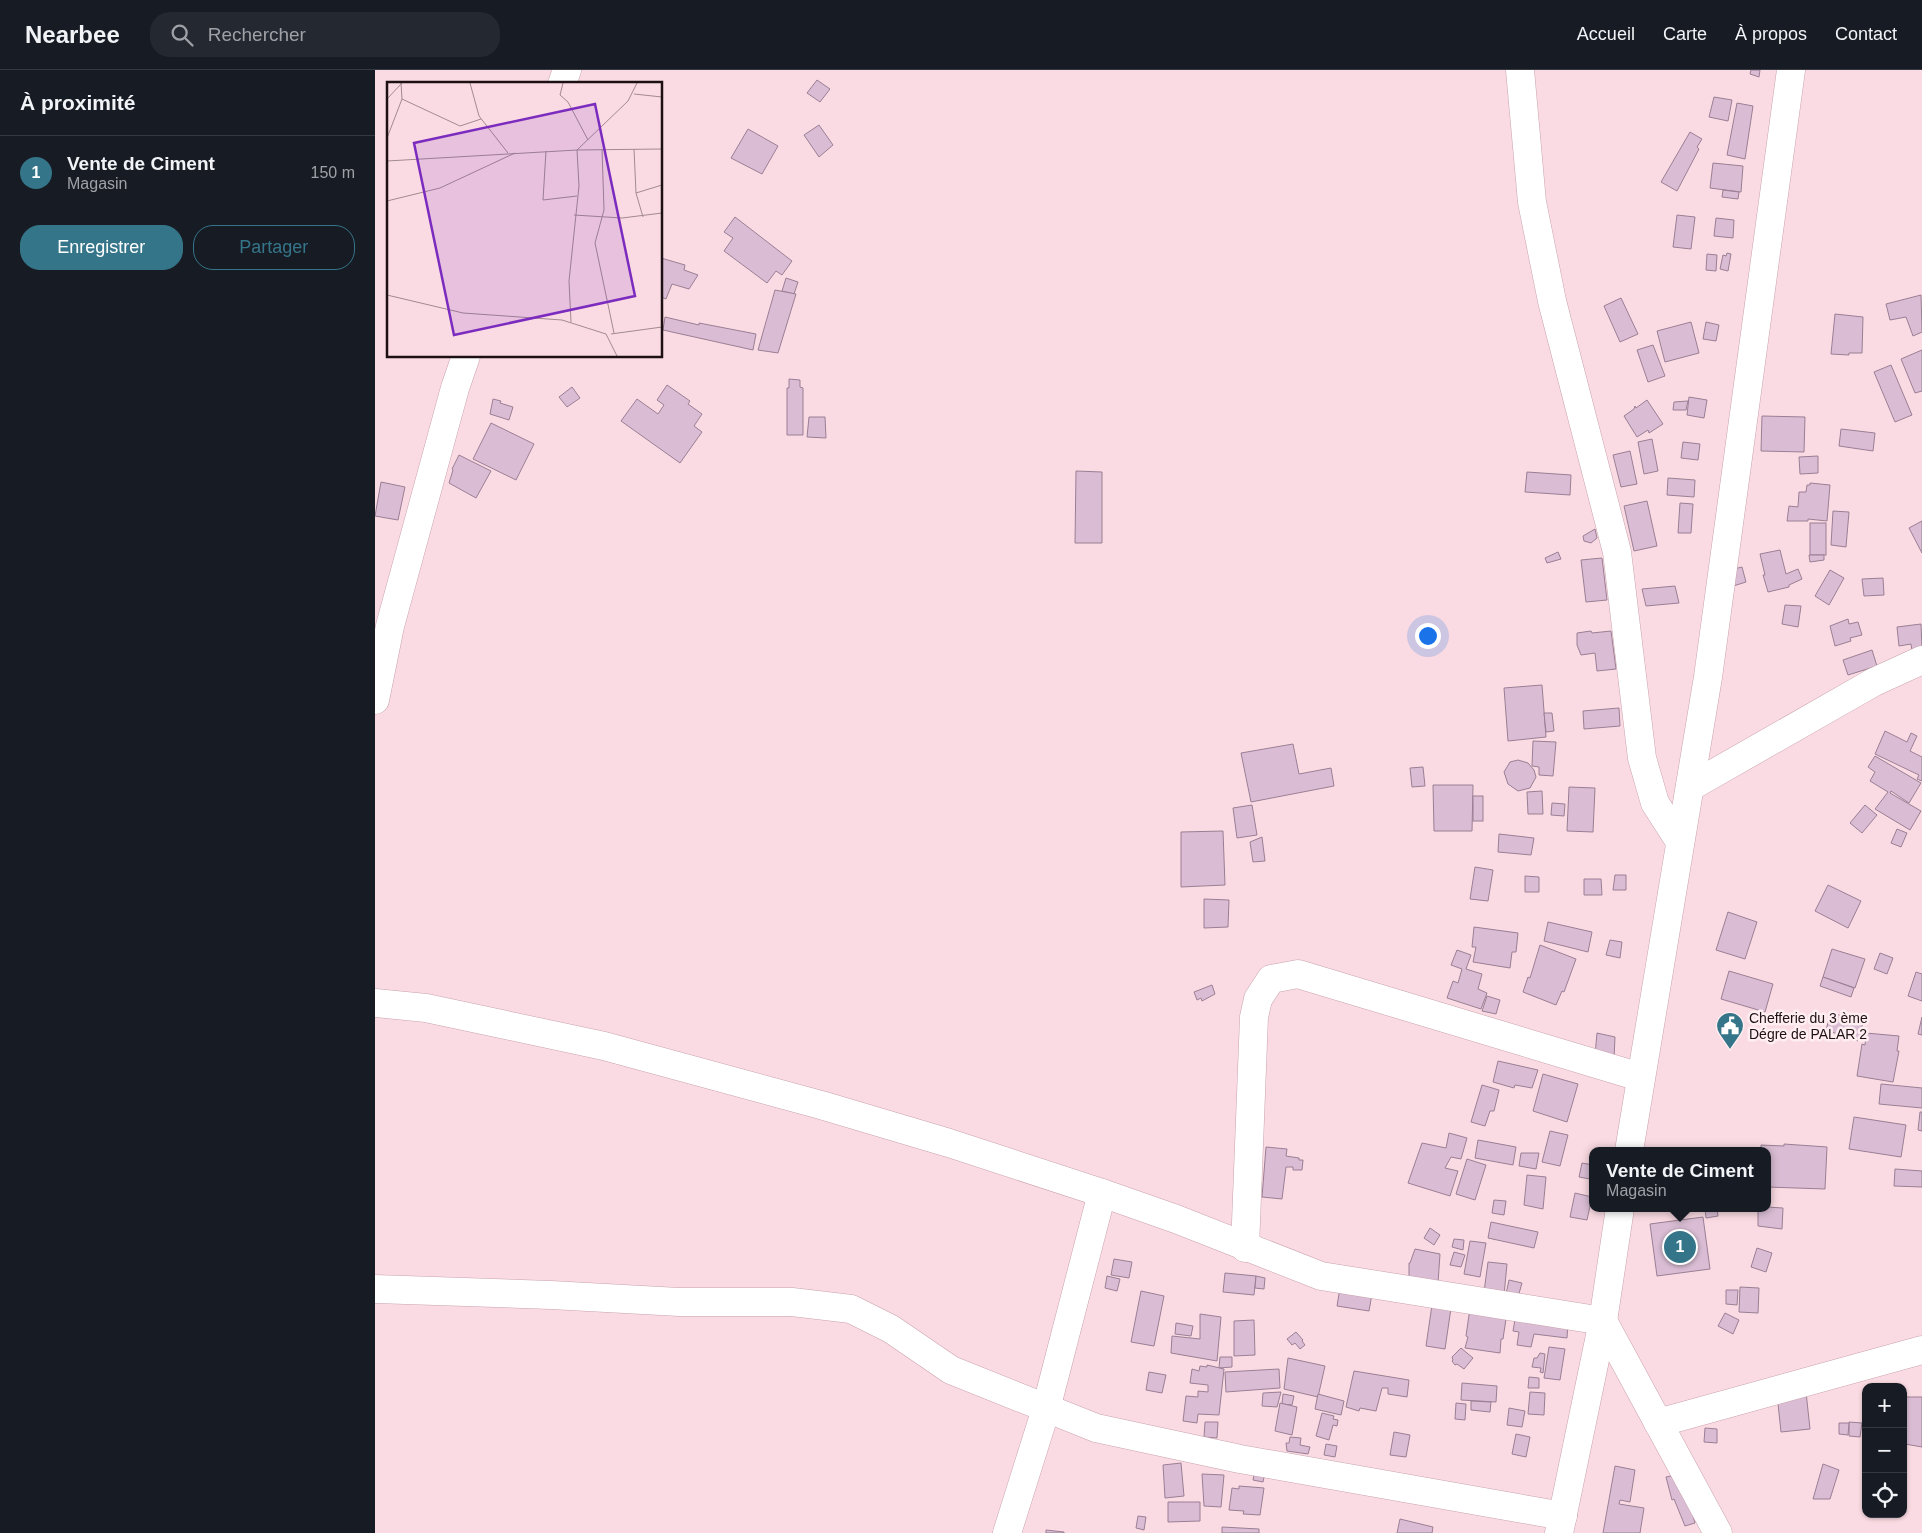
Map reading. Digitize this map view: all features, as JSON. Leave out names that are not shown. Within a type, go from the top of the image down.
[{"type":"street","points":[[563,82],[567,70]]},
{"type":"street","points":[[1520,70],[1532,202],[1552,301],[1617,552],[1642,758],[1655,803],[1680,842]]},
{"type":"street","points":[[1630,1147],[1708,677],[1791,70]]},
{"type":"street","points":[[375,700],[390,626],[455,388],[465,358]]},
{"type":"street","points":[[1690,787],[1874,682],[1922,660]]},
{"type":"street","points":[[1245,1248],[1254,1017],[1258,999],[1271,979],[1299,974],[1640,1077]]},
{"type":"street","points":[[375,1003],[426,1008],[604,1046],[821,1105],[949,1143],[1102,1193],[1176,1219],[1245,1248],[1321,1276],[1603,1321]]},
{"type":"street","points":[[1007,1533],[1046,1409],[1102,1193]]},
{"type":"street","points":[[375,1290],[551,1295],[679,1302],[792,1302],[851,1309],[891,1329],[951,1370],[1096,1428],[1561,1525],[1603,1321],[1619,1212]]},
{"type":"street","points":[[1603,1321],[1719,1533]]},
{"type":"street","points":[[1658,1422],[1922,1350]]},
{"type":"building","points":[[1751,70],[1760,70],[1759,77],[1750,74]]},
{"type":"building","points":[[817,80],[830,89],[820,102],[807,93]]},
{"type":"building","points":[[1714,97],[1732,100],[1728,121],[1709,117]]},
{"type":"building","points":[[1737,103],[1753,106],[1745,159],[1727,155]]},
{"type":"building","points":[[819,125],[833,145],[819,157],[804,135]]},
{"type":"building","points":[[748,129],[778,146],[762,174],[731,158]]},
{"type":"building","points":[[1690,132],[1702,139],[1697,147],[1699,149],[1677,191],[1661,182]]},
{"type":"building","points":[[1713,163],[1743,166],[1741,192],[1710,188]]},
{"type":"building","points":[[1723,190],[1739,192],[1738,199],[1722,197]]},
{"type":"building","points":[[1677,215],[1695,217],[1691,249],[1673,247]]},
{"type":"building","points":[[735,217],[792,261],[782,275],[776,271],[767,283],[724,251],[733,238],[724,232]]},
{"type":"building","points":[[1716,218],[1734,220],[1733,238],[1714,236]]},
{"type":"building","points":[[1727,253],[1731,254],[1728,271],[1720,269],[1723,255],[1726,256]]},
{"type":"building","points":[[1707,254],[1717,255],[1716,271],[1706,270]]},
{"type":"building","points":[[663,259],[685,265],[684,270],[698,275],[689,289],[672,284],[666,299],[663,298]]},
{"type":"building","points":[[786,278],[798,282],[794,294],[782,291]]},
{"type":"building","points":[[775,290],[796,294],[778,353],[758,350]]},
{"type":"building","points":[[1921,295],[1922,332],[1913,336],[1906,317],[1890,320],[1886,304]]},
{"type":"building","points":[[1621,298],[1638,334],[1620,342],[1604,306]]},
{"type":"building","points":[[1835,314],[1863,317],[1862,353],[1849,353],[1849,355],[1831,354]]},
{"type":"building","points":[[665,317],[699,325],[699,323],[756,334],[753,350],[663,330]]},
{"type":"building","points":[[1691,322],[1699,353],[1665,362],[1657,331]]},
{"type":"building","points":[[1706,322],[1719,325],[1716,341],[1703,339]]},
{"type":"building","points":[[1653,345],[1665,376],[1648,382],[1637,350]]},
{"type":"building","points":[[1922,350],[1922,391],[1915,393],[1901,359]]},
{"type":"building","points":[[1891,365],[1912,415],[1895,422],[1874,372]]},
{"type":"building","points":[[789,379],[800,380],[800,387],[803,388],[803,435],[787,435],[787,388],[789,388]]},
{"type":"building","points":[[667,385],[690,401],[688,404],[702,414],[694,426],[702,432],[680,463],[621,421],[637,399],[658,414],[664,405],[657,400]]},
{"type":"building","points":[[572,387],[580,398],[567,407],[559,397]]},
{"type":"building","points":[[1689,397],[1707,400],[1704,418],[1687,415]]},
{"type":"building","points":[[493,399],[513,407],[509,420],[490,414]]},
{"type":"building","points":[[1647,400],[1663,424],[1649,433],[1648,430],[1637,437],[1624,416],[1634,409],[1635,406],[1636,408]]},
{"type":"building","points":[[1688,401],[1686,410],[1673,410],[1674,402]]},
{"type":"building","points":[[1762,416],[1805,417],[1804,452],[1761,451]]},
{"type":"building","points":[[809,417],[825,417],[826,438],[807,437]]},
{"type":"building","points":[[491,423],[534,444],[516,480],[473,459]]},
{"type":"building","points":[[1841,429],[1875,433],[1873,451],[1839,446]]},
{"type":"building","points":[[1652,439],[1658,471],[1644,474],[1638,442]]},
{"type":"building","points":[[1683,442],[1700,444],[1698,460],[1681,458]]},
{"type":"building","points":[[1630,451],[1637,484],[1621,487],[1613,455]]},
{"type":"building","points":[[459,455],[491,471],[476,498],[449,483],[452,469]]},
{"type":"building","points":[[1818,456],[1818,473],[1800,474],[1799,457]]},
{"type":"building","points":[[1076,471],[1102,472],[1102,543],[1075,543]]},
{"type":"building","points":[[1527,472],[1571,475],[1570,495],[1525,492]]},
{"type":"building","points":[[1668,478],[1695,480],[1694,497],[1667,495]]},
{"type":"building","points":[[381,482],[405,487],[398,520],[375,516]]},
{"type":"building","points":[[1810,483],[1830,485],[1827,521],[1808,519],[1808,521],[1787,521],[1789,506],[1798,507],[1799,492],[1806,492],[1807,485],[1810,485]]},
{"type":"building","points":[[1647,501],[1657,546],[1634,551],[1624,506]]},
{"type":"building","points":[[1680,503],[1693,504],[1691,533],[1678,533]]},
{"type":"building","points":[[1833,511],[1849,512],[1846,547],[1831,545]]},
{"type":"building","points":[[1922,521],[1922,553],[1909,528]]},
{"type":"building","points":[[1810,523],[1826,523],[1826,555],[1810,555]]},
{"type":"building","points":[[1595,529],[1597,538],[1591,543],[1584,541],[1583,536]]},
{"type":"building","points":[[1780,550],[1786,574],[1798,569],[1802,579],[1789,585],[1789,587],[1768,592],[1760,554]]},
{"type":"building","points":[[1558,552],[1561,559],[1547,563],[1545,558]]},
{"type":"building","points":[[1809,555],[1824,555],[1824,560],[1810,562]]},
{"type":"building","points":[[1602,558],[1607,600],[1586,602],[1581,560]]},
{"type":"building","points":[[1742,567],[1746,582],[1730,587],[1726,571]]},
{"type":"building","points":[[1830,570],[1844,578],[1829,605],[1815,596]]},
{"type":"building","points":[[1883,578],[1884,595],[1864,596],[1862,579]]},
{"type":"building","points":[[1675,586],[1679,603],[1646,606],[1642,589]]},
{"type":"building","points":[[1785,605],[1801,606],[1798,627],[1782,624]]},
{"type":"building","points":[[1848,619],[1849,624],[1858,622],[1862,635],[1850,638],[1851,641],[1835,646],[1830,626]]},
{"type":"building","points":[[1921,624],[1922,649],[1912,651],[1911,644],[1899,646],[1897,627]]},
{"type":"building","points":[[1591,631],[1592,633],[1611,631],[1616,669],[1597,671],[1595,653],[1581,655],[1577,645],[1577,633]]},
{"type":"building","points":[[1872,650],[1877,666],[1848,675],[1843,660]]},
{"type":"building","points":[[1542,685],[1546,737],[1508,741],[1504,688]]},
{"type":"building","points":[[1619,708],[1620,726],[1584,729],[1583,711]]},
{"type":"building","points":[[1544,713],[1552,713],[1554,731],[1546,732]]},
{"type":"building","points":[[1885,731],[1907,742],[1911,733],[1917,736],[1910,751],[1922,757],[1922,781],[1917,779],[1919,775],[1875,754]]},
{"type":"building","points":[[1533,741],[1556,742],[1553,776],[1539,775],[1539,767],[1532,766]]},
{"type":"building","points":[[1293,744],[1299,774],[1331,768],[1334,786],[1251,802],[1241,753]]},
{"type":"building","points":[[1875,756],[1921,783],[1909,803],[1891,791],[1890,793],[1921,811],[1910,830],[1875,809],[1888,792],[1870,781],[1875,772],[1868,767]]},
{"type":"building","points":[[1518,760],[1528,763],[1534,770],[1536,777],[1530,788],[1518,791],[1508,784],[1504,772],[1510,762]]},
{"type":"building","points":[[1423,767],[1425,786],[1412,787],[1410,768]]},
{"type":"building","points":[[1433,785],[1473,785],[1472,831],[1434,831]]},
{"type":"building","points":[[1569,787],[1595,788],[1593,832],[1567,831]]},
{"type":"building","points":[[1542,791],[1543,814],[1528,814],[1527,792]]},
{"type":"building","points":[[1473,796],[1483,796],[1483,821],[1473,821]]},
{"type":"building","points":[[1552,803],[1565,804],[1564,816],[1551,815]]},
{"type":"building","points":[[1252,805],[1257,835],[1237,838],[1233,808]]},
{"type":"building","points":[[1865,805],[1877,815],[1862,833],[1850,823]]},
{"type":"building","points":[[1897,829],[1907,833],[1901,847],[1891,843]]},
{"type":"building","points":[[1223,831],[1225,885],[1181,887],[1181,832]]},
{"type":"building","points":[[1499,834],[1534,838],[1531,855],[1498,852]]},
{"type":"building","points":[[1262,837],[1265,861],[1253,862],[1250,842]]},
{"type":"building","points":[[1475,867],[1493,870],[1488,901],[1470,899]]},
{"type":"building","points":[[1615,875],[1626,875],[1626,890],[1613,890]]},
{"type":"building","points":[[1525,876],[1539,877],[1539,892],[1525,892]]},
{"type":"building","points":[[1584,879],[1601,879],[1602,895],[1584,895]]},
{"type":"building","points":[[1828,885],[1861,901],[1848,928],[1815,911]]},
{"type":"building","points":[[1204,899],[1229,900],[1228,927],[1204,928]]},
{"type":"building","points":[[1728,912],[1757,922],[1745,959],[1716,950]]},
{"type":"building","points":[[1548,922],[1592,932],[1588,952],[1544,941]]},
{"type":"building","points":[[1474,927],[1518,933],[1516,952],[1512,952],[1510,968],[1473,962],[1476,947],[1472,947]]},
{"type":"building","points":[[1610,940],[1622,942],[1620,958],[1606,955]]},
{"type":"building","points":[[1540,945],[1576,959],[1564,992],[1562,991],[1556,1005],[1523,992],[1528,977],[1530,978]]},
{"type":"building","points":[[1832,949],[1865,959],[1855,988],[1823,977]]},
{"type":"building","points":[[1457,950],[1471,955],[1466,969],[1482,974],[1478,989],[1487,993],[1481,1009],[1447,998],[1453,981],[1458,983],[1462,969],[1451,965]]},
{"type":"building","points":[[1880,953],[1893,958],[1887,974],[1874,969]]},
{"type":"building","points":[[1729,971],[1773,984],[1765,1012],[1721,999]]},
{"type":"building","points":[[1916,972],[1922,974],[1922,1001],[1908,996]]},
{"type":"building","points":[[1823,977],[1854,988],[1851,997],[1820,986]]},
{"type":"building","points":[[1212,985],[1215,994],[1202,1001],[1201,998],[1197,1000],[1194,992]]},
{"type":"building","points":[[1487,996],[1500,1000],[1496,1014],[1482,1011]]},
{"type":"building","points":[[1831,1012],[1844,1017],[1845,1013],[1864,1019],[1858,1041],[1826,1030]]},
{"type":"building","points":[[1922,1017],[1922,1035],[1918,1034]]},
{"type":"building","points":[[1597,1033],[1615,1037],[1614,1059],[1595,1055]]},
{"type":"building","points":[[1866,1033],[1899,1036],[1897,1051],[1899,1051],[1893,1082],[1857,1076],[1862,1044],[1865,1045]]},
{"type":"building","points":[[1498,1061],[1538,1070],[1532,1088],[1515,1085],[1514,1088],[1493,1082]]},
{"type":"building","points":[[1543,1074],[1578,1084],[1567,1122],[1533,1111]]},
{"type":"building","points":[[1881,1084],[1922,1088],[1922,1108],[1879,1104]]},
{"type":"building","points":[[1482,1085],[1499,1090],[1494,1111],[1490,1111],[1485,1126],[1471,1122]]},
{"type":"building","points":[[1920,1112],[1922,1112],[1922,1131],[1918,1130]]},
{"type":"building","points":[[1854,1117],[1906,1125],[1901,1157],[1849,1149]]},
{"type":"building","points":[[1550,1131],[1568,1135],[1560,1166],[1542,1162]]},
{"type":"building","points":[[1449,1133],[1467,1138],[1461,1159],[1451,1157],[1445,1168],[1458,1171],[1450,1196],[1408,1183],[1422,1143],[1446,1148]]},
{"type":"building","points":[[1478,1140],[1516,1147],[1513,1165],[1475,1158]]},
{"type":"building","points":[[1784,1144],[1827,1147],[1825,1189],[1771,1187],[1771,1147],[1761,1147],[1761,1145],[1784,1146]]},
{"type":"building","points":[[1266,1147],[1287,1149],[1286,1156],[1303,1160],[1302,1170],[1293,1170],[1293,1167],[1286,1167],[1282,1199],[1262,1197]]},
{"type":"building","points":[[1521,1153],[1539,1153],[1536,1169],[1519,1166]]},
{"type":"building","points":[[1467,1159],[1486,1165],[1475,1200],[1456,1194]]},
{"type":"building","points":[[1582,1163],[1589,1164],[1589,1179],[1579,1177]]},
{"type":"building","points":[[1895,1169],[1922,1171],[1922,1187],[1894,1186]]},
{"type":"building","points":[[1527,1175],[1546,1177],[1543,1209],[1524,1205]]},
{"type":"building","points":[[1575,1193],[1589,1196],[1587,1220],[1570,1217]]},
{"type":"building","points":[[1494,1200],[1506,1201],[1504,1215],[1492,1213]]},
{"type":"building","points":[[1771,1207],[1783,1208],[1782,1229],[1758,1226],[1758,1212],[1771,1212]]},
{"type":"building","points":[[1705,1212],[1718,1212],[1718,1216],[1706,1218]]},
{"type":"building","points":[[1703,1217],[1710,1269],[1657,1276],[1650,1224]]},
{"type":"building","points":[[1491,1222],[1538,1232],[1534,1248],[1488,1238]]},
{"type":"building","points":[[1430,1228],[1440,1235],[1434,1245],[1424,1238]]},
{"type":"building","points":[[1454,1239],[1464,1240],[1463,1250],[1452,1247]]},
{"type":"building","points":[[1470,1241],[1486,1243],[1480,1277],[1464,1274]]},
{"type":"building","points":[[1757,1248],[1772,1253],[1766,1272],[1751,1267]]},
{"type":"building","points":[[1415,1249],[1440,1254],[1438,1283],[1409,1279],[1409,1263]]},
{"type":"building","points":[[1454,1252],[1465,1255],[1461,1267],[1450,1265]]},
{"type":"building","points":[[1114,1259],[1132,1262],[1129,1278],[1111,1275]]},
{"type":"building","points":[[1488,1262],[1507,1264],[1504,1295],[1484,1292]]},
{"type":"building","points":[[1225,1273],[1256,1276],[1254,1295],[1223,1292]]},
{"type":"building","points":[[1107,1276],[1120,1279],[1117,1291],[1105,1288]]},
{"type":"building","points":[[1256,1276],[1265,1278],[1264,1289],[1255,1288]]},
{"type":"building","points":[[1509,1280],[1522,1283],[1518,1297],[1506,1294]]},
{"type":"building","points":[[1740,1287],[1759,1288],[1758,1313],[1739,1312]]},
{"type":"building","points":[[1340,1288],[1372,1294],[1369,1311],[1337,1306]]},
{"type":"building","points":[[1726,1290],[1738,1290],[1737,1305],[1726,1304]]},
{"type":"building","points":[[1141,1291],[1164,1296],[1154,1346],[1131,1342]]},
{"type":"building","points":[[1432,1305],[1451,1308],[1445,1349],[1426,1346]]},
{"type":"building","points":[[1470,1308],[1507,1312],[1500,1353],[1465,1348],[1468,1337],[1466,1336]]},
{"type":"building","points":[[1725,1313],[1739,1320],[1733,1334],[1718,1326]]},
{"type":"building","points":[[1200,1314],[1221,1317],[1217,1361],[1171,1353],[1172,1336],[1200,1339]]},
{"type":"building","points":[[1516,1314],[1568,1322],[1567,1338],[1534,1334],[1531,1347],[1517,1345],[1519,1332],[1513,1331]]},
{"type":"building","points":[[1254,1320],[1255,1355],[1234,1356],[1234,1321]]},
{"type":"building","points":[[1176,1323],[1193,1326],[1191,1336],[1175,1334]]},
{"type":"building","points":[[1296,1332],[1305,1345],[1300,1349],[1295,1343],[1292,1345],[1287,1339]]},
{"type":"building","points":[[1549,1347],[1565,1349],[1560,1380],[1544,1378]]},
{"type":"building","points":[[1461,1348],[1473,1358],[1464,1369],[1457,1364],[1455,1365],[1452,1361],[1452,1357]]},
{"type":"building","points":[[1540,1353],[1545,1354],[1543,1373],[1540,1372],[1541,1368],[1532,1367],[1534,1358],[1537,1358]]},
{"type":"building","points":[[1220,1357],[1232,1357],[1232,1367],[1219,1368]]},
{"type":"building","points":[[1288,1358],[1325,1366],[1318,1397],[1284,1389]]},
{"type":"building","points":[[1207,1365],[1224,1369],[1219,1415],[1198,1414],[1197,1423],[1183,1421],[1186,1396],[1198,1397],[1198,1391],[1208,1392],[1208,1385],[1190,1383],[1192,1369],[1199,1371],[1200,1366],[1207,1367]]},
{"type":"building","points":[[1279,1369],[1280,1388],[1226,1392],[1225,1372]]},
{"type":"building","points":[[1354,1371],[1409,1380],[1407,1397],[1388,1394],[1388,1388],[1382,1388],[1376,1411],[1360,1408],[1359,1411],[1346,1407]]},
{"type":"building","points":[[1149,1372],[1166,1375],[1162,1393],[1146,1390]]},
{"type":"building","points":[[1529,1377],[1539,1378],[1539,1388],[1528,1388]]},
{"type":"building","points":[[1462,1383],[1497,1386],[1496,1402],[1461,1400]]},
{"type":"building","points":[[1281,1392],[1277,1407],[1262,1406],[1263,1393]]},
{"type":"building","points":[[1530,1392],[1545,1393],[1544,1415],[1528,1414]]},
{"type":"building","points":[[1806,1392],[1810,1429],[1781,1432],[1777,1394]]},
{"type":"building","points":[[1283,1394],[1294,1396],[1292,1405],[1282,1404]]},
{"type":"building","points":[[1318,1394],[1344,1401],[1341,1415],[1315,1409]]},
{"type":"building","points":[[1907,1397],[1922,1397],[1922,1447],[1907,1444]]},
{"type":"building","points":[[1471,1401],[1491,1402],[1490,1412],[1471,1410]]},
{"type":"building","points":[[1280,1403],[1297,1407],[1292,1435],[1275,1431]]},
{"type":"building","points":[[1456,1403],[1466,1404],[1465,1420],[1455,1419]]},
{"type":"building","points":[[1509,1408],[1525,1411],[1522,1427],[1507,1425]]},
{"type":"building","points":[[1322,1413],[1334,1416],[1333,1419],[1338,1420],[1337,1426],[1333,1425],[1329,1440],[1316,1436]]},
{"type":"building","points":[[1205,1422],[1218,1422],[1217,1438],[1204,1437]]},
{"type":"building","points":[[1849,1422],[1862,1423],[1860,1437],[1849,1436]]},
{"type":"building","points":[[1839,1423],[1849,1423],[1848,1435],[1839,1434]]},
{"type":"building","points":[[1705,1428],[1717,1429],[1717,1443],[1704,1442]]},
{"type":"building","points":[[1394,1432],[1410,1435],[1406,1457],[1390,1455]]},
{"type":"building","points":[[1516,1434],[1530,1437],[1526,1457],[1512,1454]]},
{"type":"building","points":[[1290,1437],[1301,1438],[1300,1445],[1310,1447],[1308,1454],[1287,1451],[1286,1443],[1289,1443]]},
{"type":"building","points":[[1326,1444],[1337,1446],[1335,1457],[1324,1455]]},
{"type":"building","points":[[1181,1463],[1184,1496],[1165,1498],[1163,1465]]},
{"type":"building","points":[[1823,1464],[1839,1470],[1830,1499],[1813,1499]]},
{"type":"building","points":[[1615,1466],[1635,1470],[1630,1502],[1620,1500],[1619,1504],[1644,1508],[1640,1533],[1603,1533]]},
{"type":"building","points":[[1255,1470],[1265,1473],[1263,1482],[1253,1480]]},
{"type":"building","points":[[1202,1474],[1224,1475],[1221,1507],[1204,1506]]},
{"type":"building","points":[[1681,1474],[1695,1523],[1685,1526],[1674,1499],[1672,1500],[1666,1477]]},
{"type":"building","points":[[1239,1486],[1264,1488],[1260,1515],[1243,1514],[1244,1511],[1229,1510],[1232,1488],[1239,1489]]},
{"type":"building","points":[[1168,1502],[1200,1502],[1200,1521],[1168,1522]]},
{"type":"building","points":[[1138,1516],[1146,1517],[1144,1530],[1136,1528]]},
{"type":"building","points":[[1400,1519],[1433,1527],[1432,1533],[1397,1533]]},
{"type":"building","points":[[1222,1527],[1259,1529],[1259,1533],[1222,1533]]},
{"type":"building","points":[[1046,1530],[1064,1532],[1064,1533],[1046,1533]]},
{"type":"place","name":"Chefferie du 3 ème Dégre de PALAR 2","points":[[1730,1050]]},
{"type":"place","name":"Vente de Ciment","points":[[1680,1247]]}]
